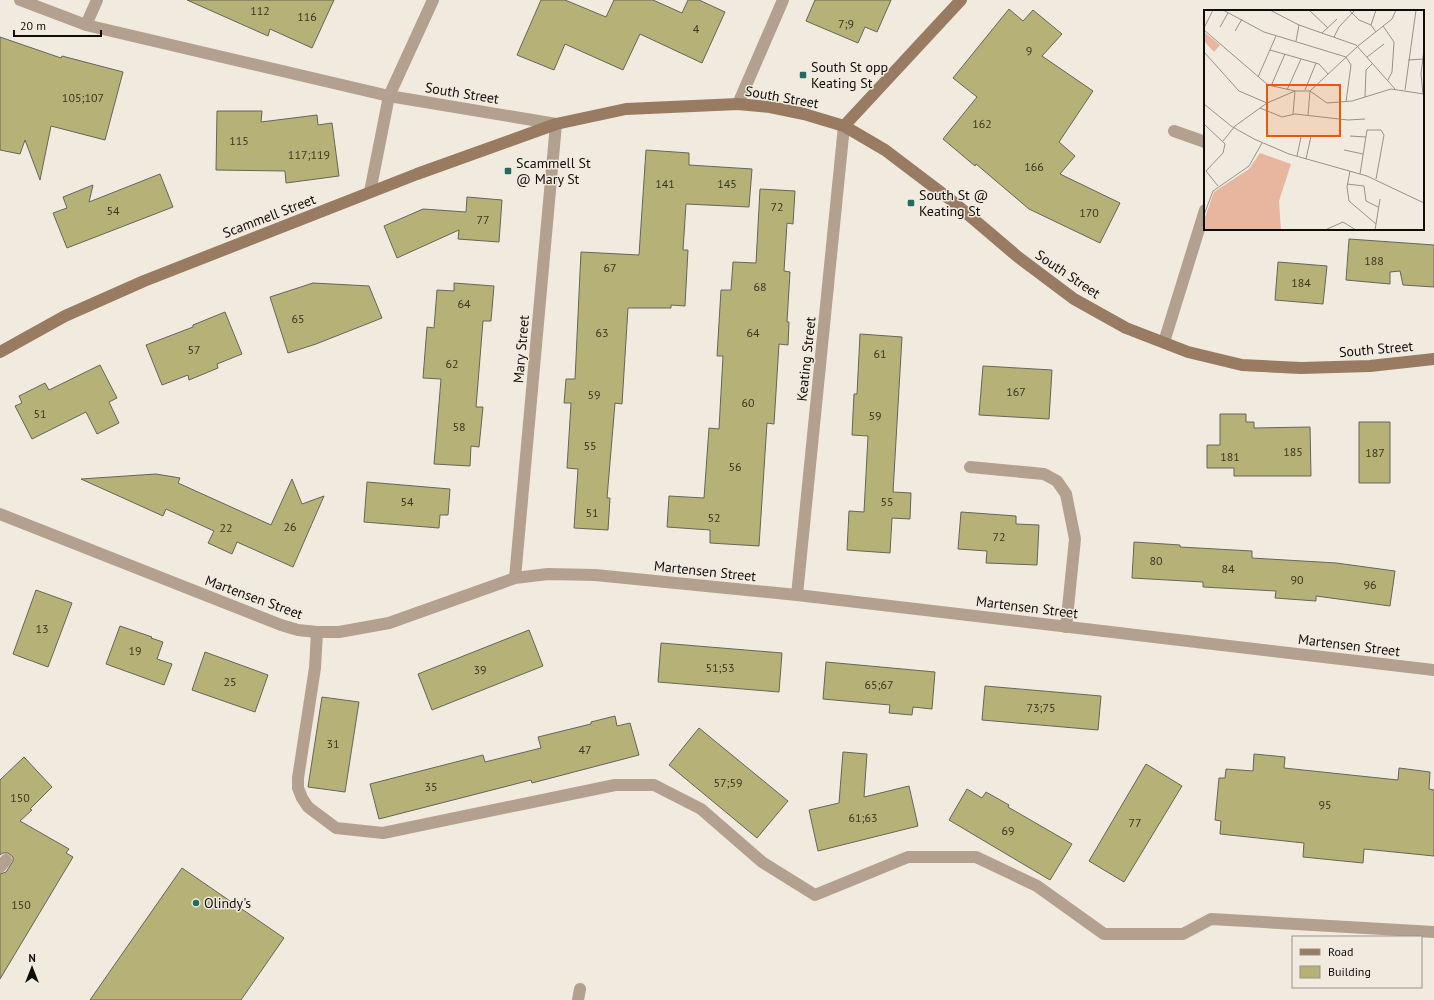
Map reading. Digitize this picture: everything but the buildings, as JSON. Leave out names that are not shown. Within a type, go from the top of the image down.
[{"type":"street","name":"South Street","points":[[20,0],[86,25],[389,96],[556,124],[626,109],[738,104],[770,107],[797,112],[844,126],[891,154],[951,200],[1018,257],[1074,299],[1126,328],[1188,352],[1249,366],[1301,368],[1370,366],[1434,359]]},
{"type":"street","points":[[86,25],[97,0]]},
{"type":"street","points":[[370,192],[389,96],[433,0]]},
{"type":"street","points":[[738,104],[783,0]]},
{"type":"street","points":[[844,126],[961,0]]},
{"type":"street","name":"Scammell Street","points":[[0,352],[65,316],[144,281],[370,192],[556,124]]},
{"type":"street","name":"Mary Street","points":[[515,578],[556,124]]},
{"type":"street","name":"Keating Street","points":[[797,595],[844,126]]},
{"type":"street","points":[[1174,131],[1204,142]]},
{"type":"street","points":[[1164,342],[1204,213]]},
{"type":"street","points":[[970,467],[1044,474],[1057,481],[1066,494],[1075,539],[1066,627]]},
{"type":"street","name":"Martensen Street","points":[[0,514],[281,625],[298,630],[339,632],[389,623],[515,578],[548,574],[595,575],[797,595],[1434,670]]},
{"type":"street","points":[[317,632],[315,668],[298,778],[298,788],[308,807],[336,828],[383,833],[615,785],[654,785],[701,809],[762,862],[815,895],[908,857],[976,857],[1036,886],[1104,934],[1183,934],[1211,919],[1434,932]]},
{"type":"place","name":"South St opp Keating St","points":[[803,75]]},
{"type":"place","name":"Scammell St @ Mary St","points":[[508,171]]},
{"type":"place","name":"South St @ Keating St","points":[[911,203]]},
{"type":"place","name":"Olindy's","points":[[196,903]]}]
